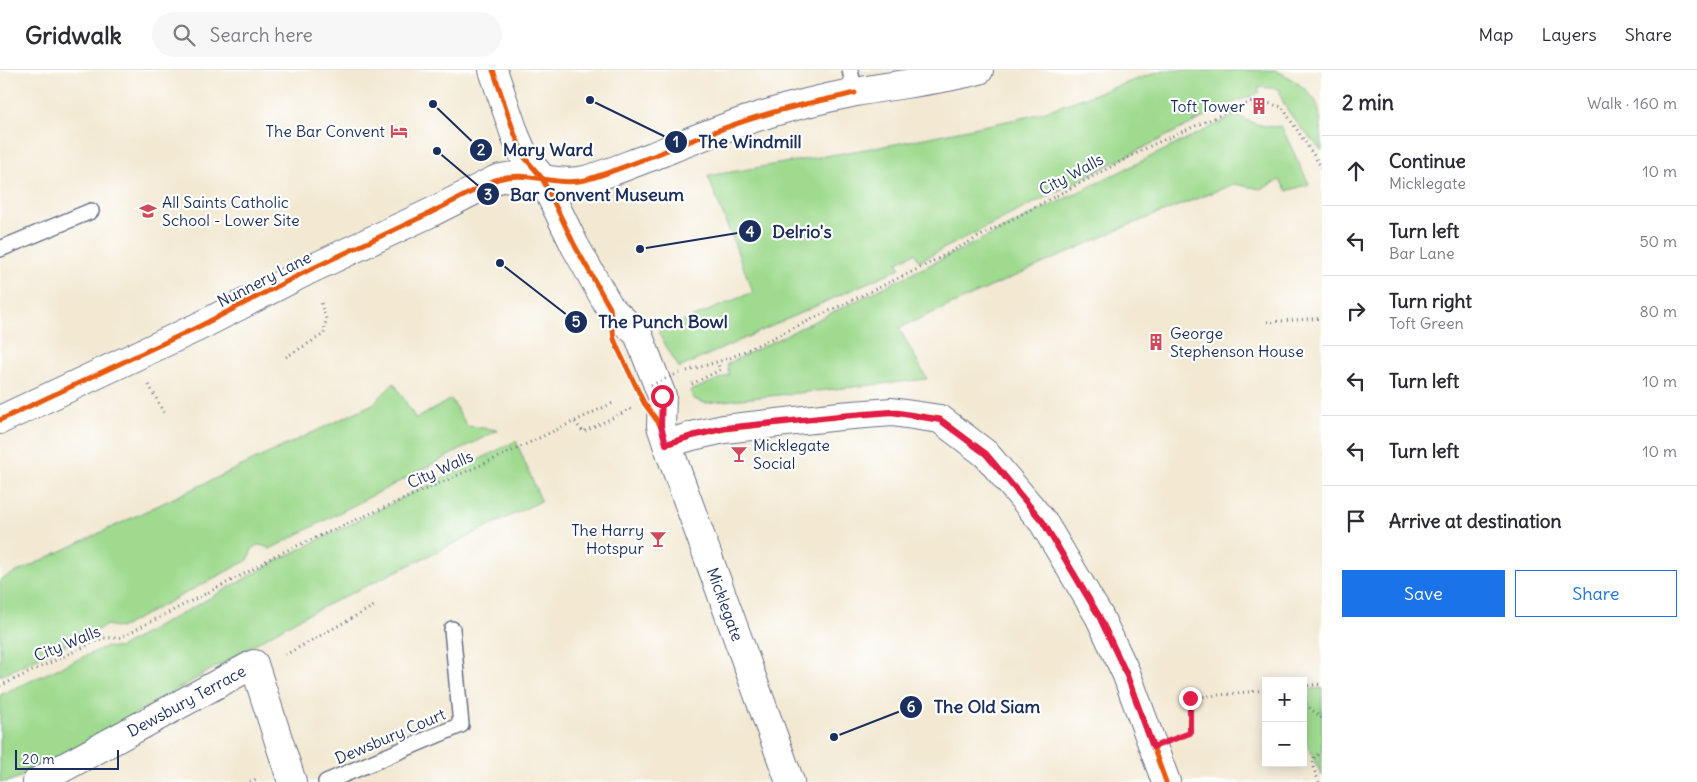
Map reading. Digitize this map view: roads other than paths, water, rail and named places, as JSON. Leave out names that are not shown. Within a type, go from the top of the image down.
[{"type":"street","name":"Micklegate","points":[[493,70],[515,135],[525,158],[542,178],[575,246],[610,308],[638,334],[661,377],[664,435],[790,782]]},
{"type":"street","name":"Nunnery Lane","points":[[0,420],[200,326],[309,270],[506,176],[542,178],[554,182],[584,180],[627,166],[853,81],[959,76],[979,70]]},
{"type":"street","points":[[664,435],[692,436],[724,428],[892,412],[940,420],[986,454],[1043,522],[1099,616],[1126,673],[1166,782]]},
{"type":"street","name":"Dewsbury Terrace","points":[[37,782],[254,664],[292,782]]},
{"type":"lane","points":[[0,249],[91,212]]},
{"type":"lane","name":"Dewsbury Court","points":[[326,782],[462,725],[452,629]]},
{"type":"place","name":"The Windmill","points":[[590,100]]},
{"type":"place","name":"Mary Ward","points":[[433,104]]},
{"type":"place","name":"Toft Tower","points":[[1259,106]]},
{"type":"place","name":"The Bar Convent","points":[[399,131]]},
{"type":"place","name":"Bar Convent Museum","points":[[437,151]]},
{"type":"place","name":"All Saints Catholic School - Lower Site","points":[[148,211]]},
{"type":"place","name":"Delrio's","points":[[640,249]]},
{"type":"place","name":"The Punch Bowl","points":[[500,263]]},
{"type":"place","name":"George Stephenson House","points":[[1156,342]]},
{"type":"place","name":"Micklegate Social","points":[[739,454]]},
{"type":"place","name":"The Harry Hotspur","points":[[658,539]]},
{"type":"place","name":"The Old Siam","points":[[834,737]]}]
